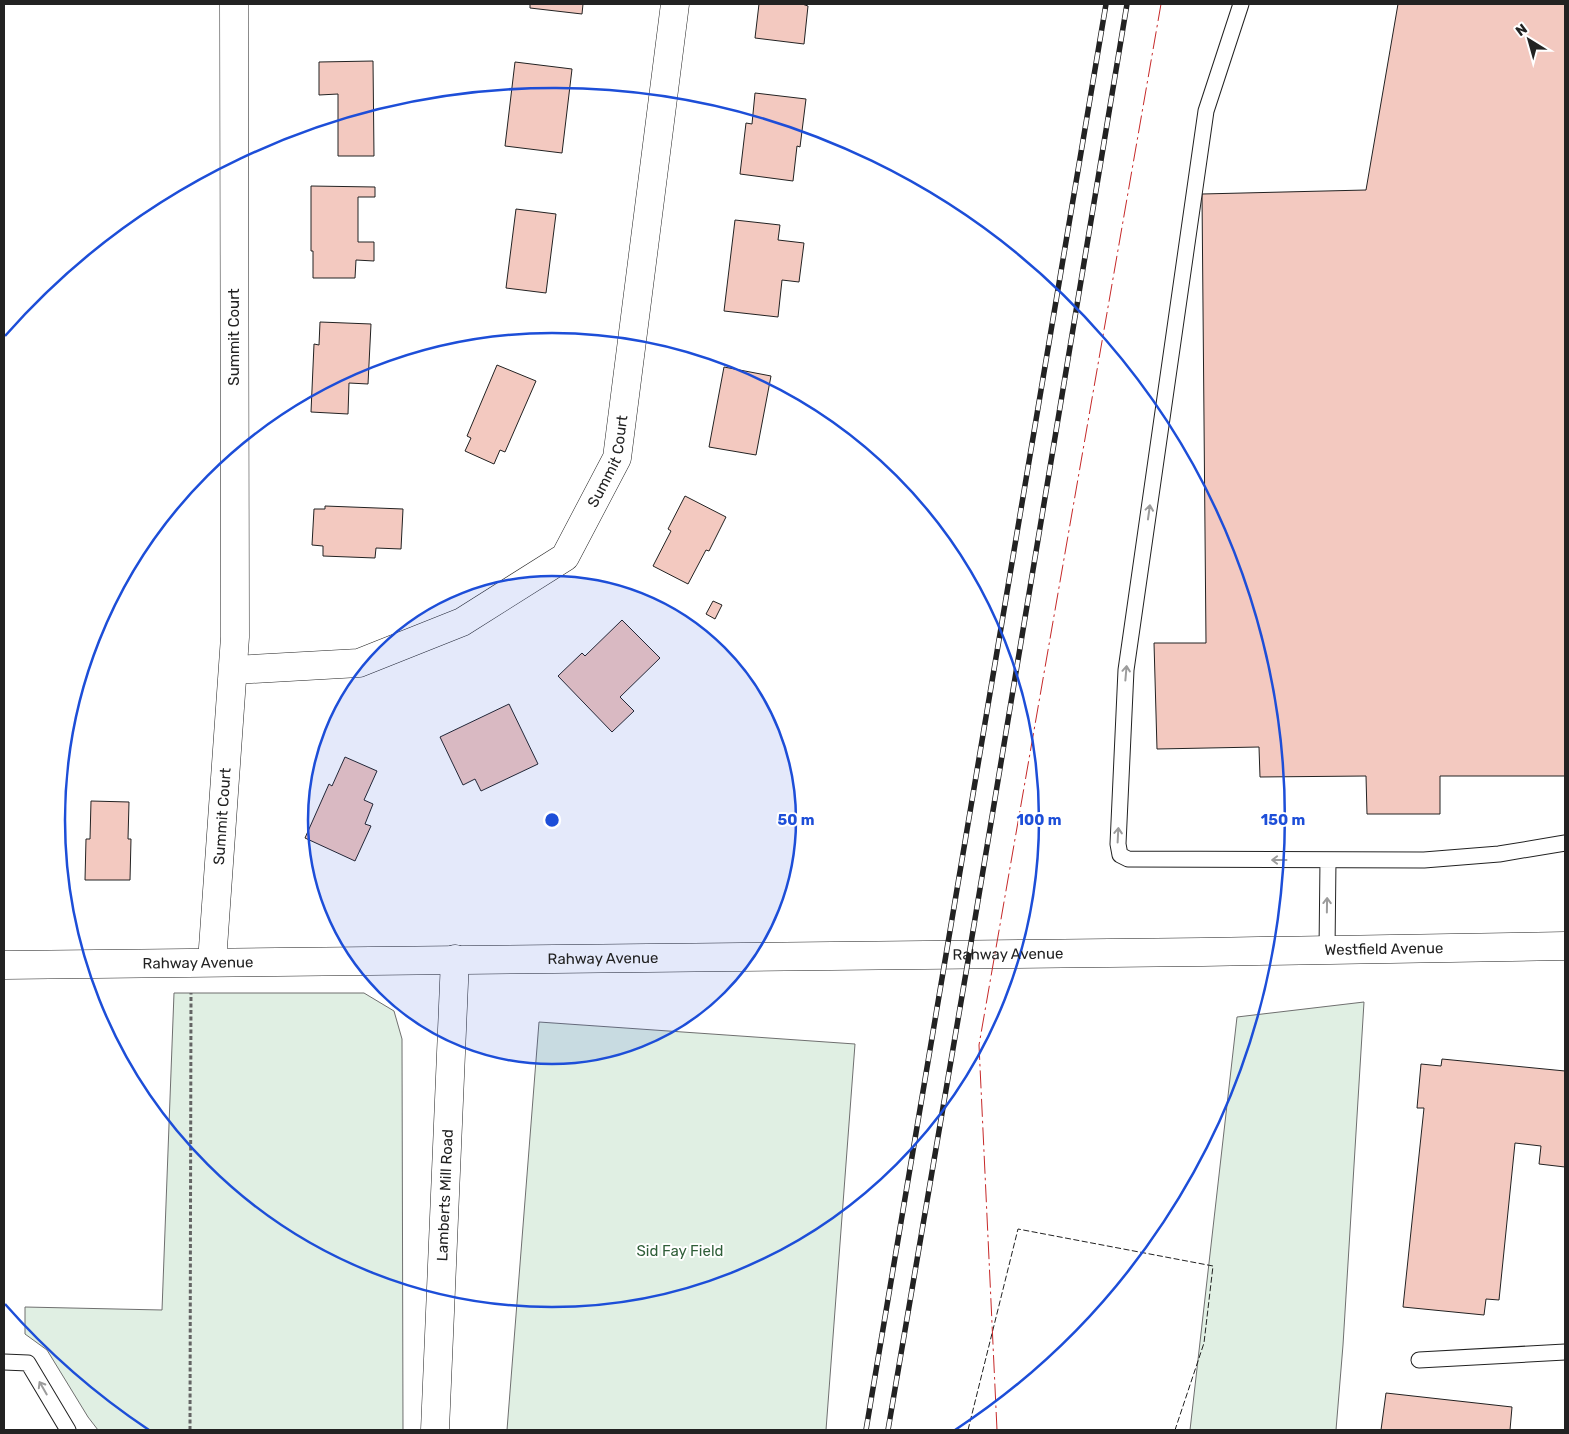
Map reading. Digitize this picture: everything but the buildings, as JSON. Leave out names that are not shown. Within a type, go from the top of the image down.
[{"type":"street","name":"Summit Court","points":[[202,962],[234,670],[234,4]]},
{"type":"street","name":"Summit Court","points":[[234,670],[359,663],[462,622],[565,556],[616,458],[675,4]]},
{"type":"street","name":"Westfield Avenue","points":[[1203,952],[1565,946]]},
{"type":"street","name":"Rahway Avenue","points":[[4,965],[1203,952]]},
{"type":"street","name":"Lamberts Mill Road","points":[[435,1430],[455,959]]},
{"type":"lane","points":[[1241,4],[1206,111],[1126,670],[1118,844],[1120,854],[1128,859],[1424,860],[1500,854],[1565,843]]},
{"type":"lane","points":[[1327,950],[1328,860]]},
{"type":"lane","points":[[1420,1360],[1565,1352]]},
{"type":"lane","points":[[4,1362],[28,1363],[68,1430]]},
{"type":"path","points":[[190,1430],[202,962]]},
{"type":"green space","points":[[174,993],[364,993],[394,1011],[402,1039],[403,1430],[98,1430],[47,1350],[25,1334],[25,1307],[162,1310]]},
{"type":"green space","points":[[1364,1002],[1336,1430],[1190,1430],[1237,1017]]},
{"type":"green space","name":"Sid Fay Field","points":[[539,1022],[855,1044],[826,1430],[507,1430]]},
{"type":"railway","points":[[866,1430],[1106,4]]},
{"type":"railway","points":[[888,1430],[1127,4]]},
{"type":"fence","points":[[968,1430],[1018,1229],[1213,1266],[1204,1343],[1175,1430]]},
{"type":"power","points":[[997,1430],[979,1045],[1161,4]]}]
